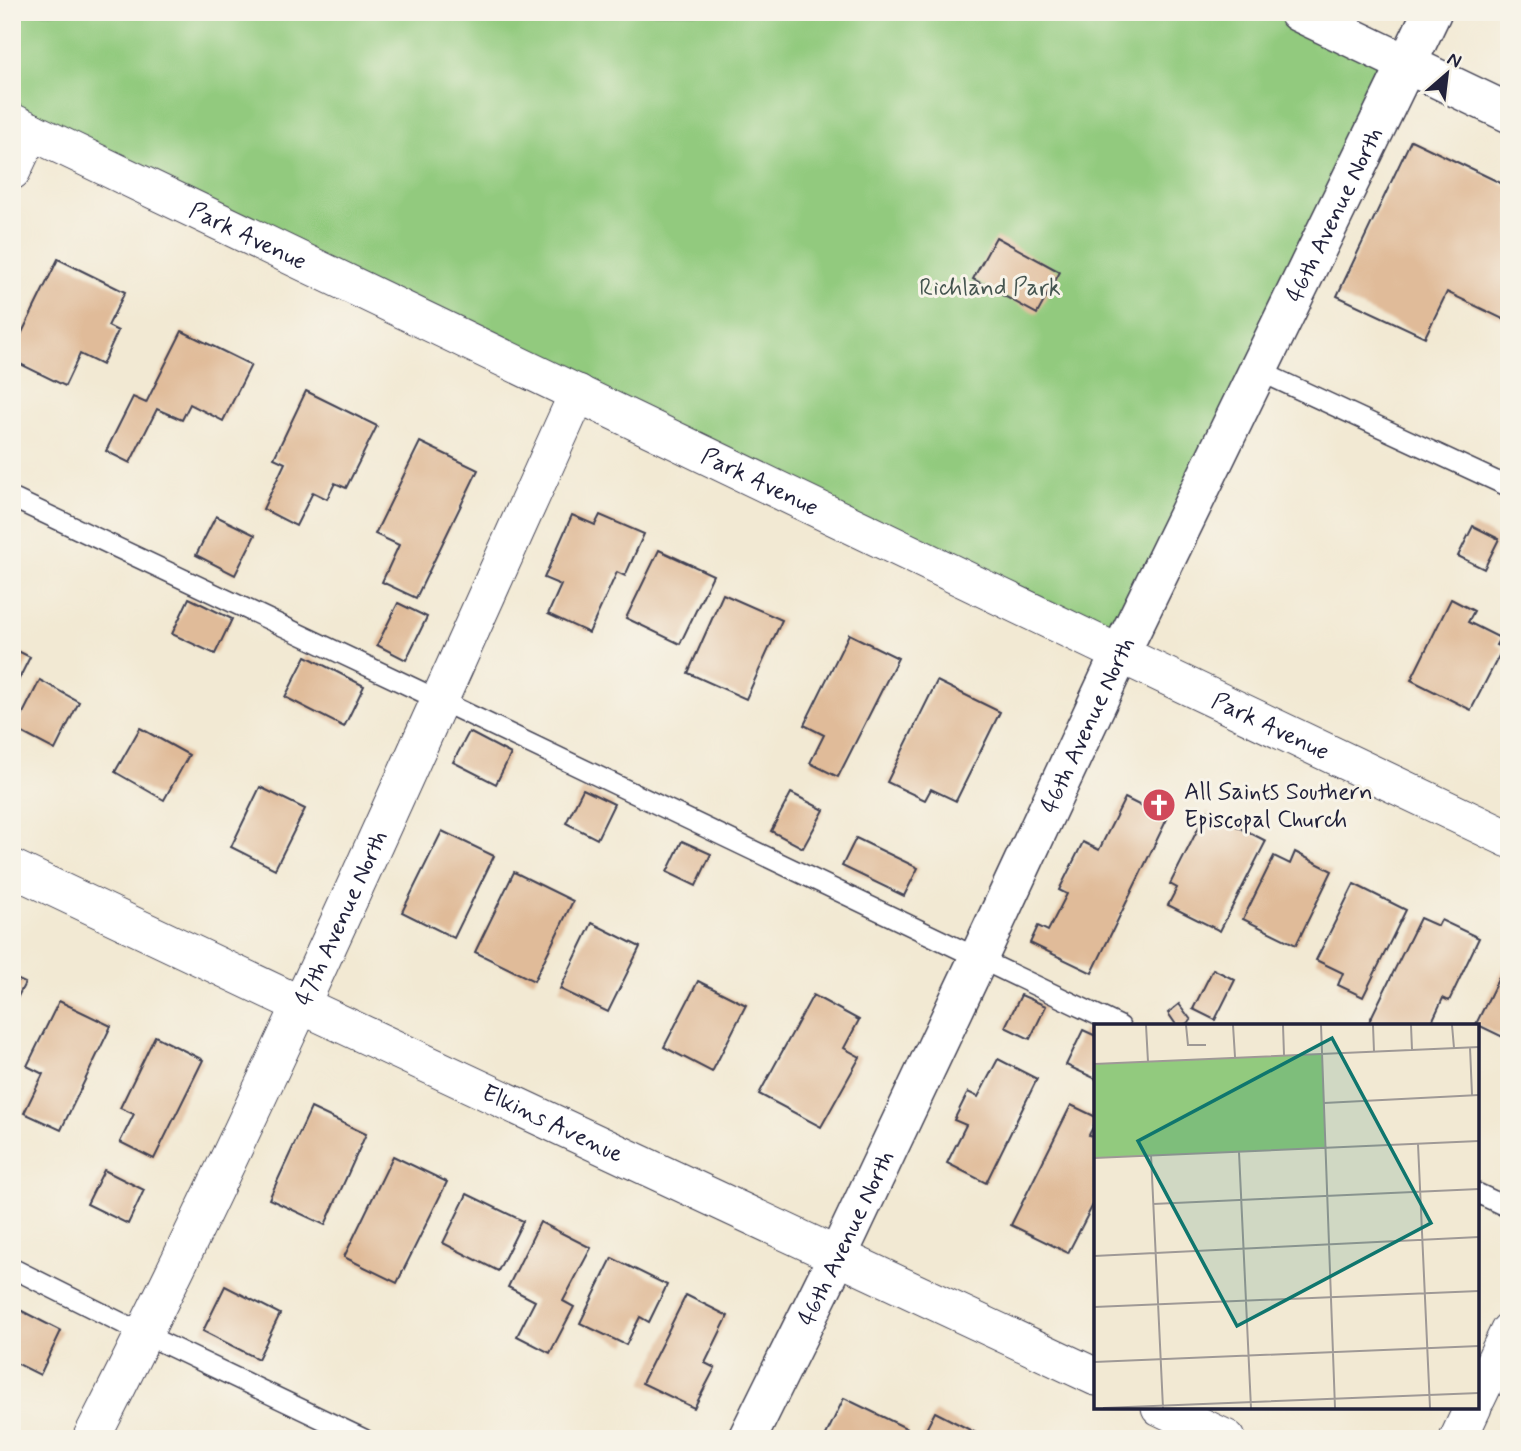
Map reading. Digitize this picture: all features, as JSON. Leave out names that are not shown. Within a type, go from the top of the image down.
[{"type":"main road","points":[[1298,12],[1509,113]]},
{"type":"main road","name":"46th Avenue North","points":[[747,1439],[838,1255],[1120,654],[1432,12]]},
{"type":"street","points":[[12,171],[22,126]]},
{"type":"street","name":"Park Avenue","points":[[22,126],[1509,839]]},
{"type":"street","name":"47th Avenue North","points":[[91,1439],[302,1005],[578,393]]},
{"type":"street","name":"Elkins Avenue","points":[[12,868],[1094,1376]]},
{"type":"street","points":[[1479,1394],[1509,1331]]},
{"type":"street","points":[[1164,1409],[1227,1439]]},
{"type":"street","points":[[1458,1439],[1472,1409]]},
{"type":"lane","points":[[1257,370],[1509,487]]},
{"type":"lane","points":[[12,498],[1116,1024]]},
{"type":"lane","points":[[1479,1194],[1509,1208]]},
{"type":"lane","points":[[12,1268],[364,1439]]},
{"type":"green space","name":"Richland Park","points":[[12,12],[1298,12],[1407,64],[1120,654],[12,123]]},
{"type":"building","points":[[1411,140],[1509,187],[1509,322],[1447,292],[1425,337],[1337,296]]},
{"type":"building","points":[[996,237],[1060,272],[1037,314],[973,279]]},
{"type":"building","points":[[58,259],[125,292],[108,326],[118,331],[102,365],[80,354],[65,386],[12,360],[12,353]]},
{"type":"building","points":[[182,331],[251,365],[223,421],[190,404],[182,420],[157,409],[130,463],[106,451],[133,397],[146,403]]},
{"type":"building","points":[[306,391],[377,426],[346,488],[335,483],[327,499],[313,492],[296,526],[263,509],[285,463],[274,458]]},
{"type":"building","points":[[420,442],[478,470],[416,598],[382,582],[399,545],[375,534]]},
{"type":"building","points":[[572,515],[595,525],[600,515],[644,534],[625,576],[617,572],[589,633],[548,614],[561,585],[544,578]]},
{"type":"building","points":[[216,516],[255,535],[235,575],[196,555]]},
{"type":"building","points":[[1473,526],[1499,539],[1484,569],[1458,556]]},
{"type":"building","points":[[659,550],[713,575],[680,644],[626,618]]},
{"type":"building","points":[[723,594],[782,620],[746,699],[688,673]]},
{"type":"building","points":[[189,598],[232,619],[215,654],[172,634]]},
{"type":"building","points":[[1451,599],[1474,611],[1468,622],[1500,638],[1496,645],[1503,648],[1471,710],[1411,680]]},
{"type":"building","points":[[398,603],[427,617],[406,660],[377,645]]},
{"type":"building","points":[[849,634],[898,658],[838,777],[810,763],[824,735],[804,725]]},
{"type":"building","points":[[12,648],[30,657],[12,693]]},
{"type":"building","points":[[306,656],[364,686],[344,727],[285,697]]},
{"type":"building","points":[[40,680],[79,702],[55,750],[15,729]]},
{"type":"building","points":[[937,681],[1000,712],[956,801],[931,789],[925,800],[887,782]]},
{"type":"building","points":[[140,728],[189,755],[164,800],[115,772]]},
{"type":"building","points":[[469,732],[511,754],[496,784],[453,762]]},
{"type":"building","points":[[260,787],[305,809],[275,869],[231,847]]},
{"type":"building","points":[[583,789],[614,804],[597,839],[566,823]]},
{"type":"building","points":[[791,793],[824,810],[803,848],[771,831]]},
{"type":"building","points":[[1125,798],[1167,819],[1092,973],[1030,943],[1038,926],[1048,931],[1067,894],[1059,890],[1083,842],[1099,850]]},
{"type":"building","points":[[1207,811],[1266,841],[1220,931],[1168,905],[1177,888],[1170,884]]},
{"type":"building","points":[[442,831],[494,856],[454,938],[402,912]]},
{"type":"building","points":[[856,838],[918,868],[904,896],[842,866]]},
{"type":"building","points":[[682,841],[711,854],[696,886],[667,872]]},
{"type":"building","points":[[1295,852],[1332,871],[1296,945],[1243,919],[1274,856],[1290,864]]},
{"type":"building","points":[[514,872],[573,901],[534,981],[475,952]]},
{"type":"building","points":[[1354,884],[1406,910],[1363,997],[1338,985],[1343,973],[1316,960]]},
{"type":"building","points":[[1420,918],[1438,926],[1441,920],[1479,938],[1449,1001],[1443,998],[1431,1024],[1368,1024]]},
{"type":"building","points":[[592,923],[640,947],[608,1012],[560,989]]},
{"type":"building","points":[[1509,957],[1509,1040],[1476,1024]]},
{"type":"building","points":[[1213,969],[1235,980],[1215,1020],[1193,1009]]},
{"type":"building","points":[[12,977],[25,983],[12,1008]]},
{"type":"building","points":[[698,981],[746,1005],[712,1072],[664,1047]]},
{"type":"building","points":[[813,995],[859,1020],[844,1048],[860,1057],[821,1127],[759,1094]]},
{"type":"building","points":[[1021,995],[1046,1006],[1030,1039],[1005,1027]]},
{"type":"building","points":[[59,1001],[111,1026],[61,1130],[24,1113],[43,1074],[27,1066]]},
{"type":"building","points":[[1179,1004],[1191,1020],[1186,1024],[1176,1024],[1168,1013]]},
{"type":"building","points":[[1083,1030],[1094,1035],[1094,1078],[1066,1065]]},
{"type":"building","points":[[155,1036],[203,1060],[154,1159],[120,1142],[134,1114],[120,1108]]},
{"type":"building","points":[[998,1059],[1037,1079],[986,1183],[947,1163],[966,1125],[954,1120],[968,1092],[978,1097]]},
{"type":"building","points":[[1071,1105],[1094,1116],[1094,1125],[1089,1135],[1094,1138],[1094,1203],[1068,1253],[1011,1225]]},
{"type":"building","points":[[311,1108],[366,1134],[325,1225],[269,1199]]},
{"type":"building","points":[[393,1156],[447,1182],[397,1283],[344,1257]]},
{"type":"building","points":[[104,1170],[144,1190],[128,1224],[87,1204]]},
{"type":"building","points":[[467,1194],[523,1221],[498,1271],[443,1243]]},
{"type":"building","points":[[540,1222],[591,1248],[563,1301],[574,1307],[550,1353],[517,1336],[535,1301],[508,1287]]},
{"type":"building","points":[[612,1258],[667,1285],[649,1322],[640,1317],[626,1345],[580,1323]]},
{"type":"building","points":[[225,1286],[280,1314],[258,1359],[203,1331]]},
{"type":"building","points":[[686,1295],[728,1316],[705,1363],[715,1368],[694,1408],[642,1383]]},
{"type":"building","points":[[18,1309],[61,1331],[40,1375],[12,1361],[12,1320]]},
{"type":"building","points":[[844,1398],[908,1429],[903,1439],[824,1439]]},
{"type":"building","points":[[935,1412],[982,1436],[981,1439],[921,1439]]},
{"type":"place","name":"All Saints Southern Episcopal Church","points":[[1159,805]]}]
